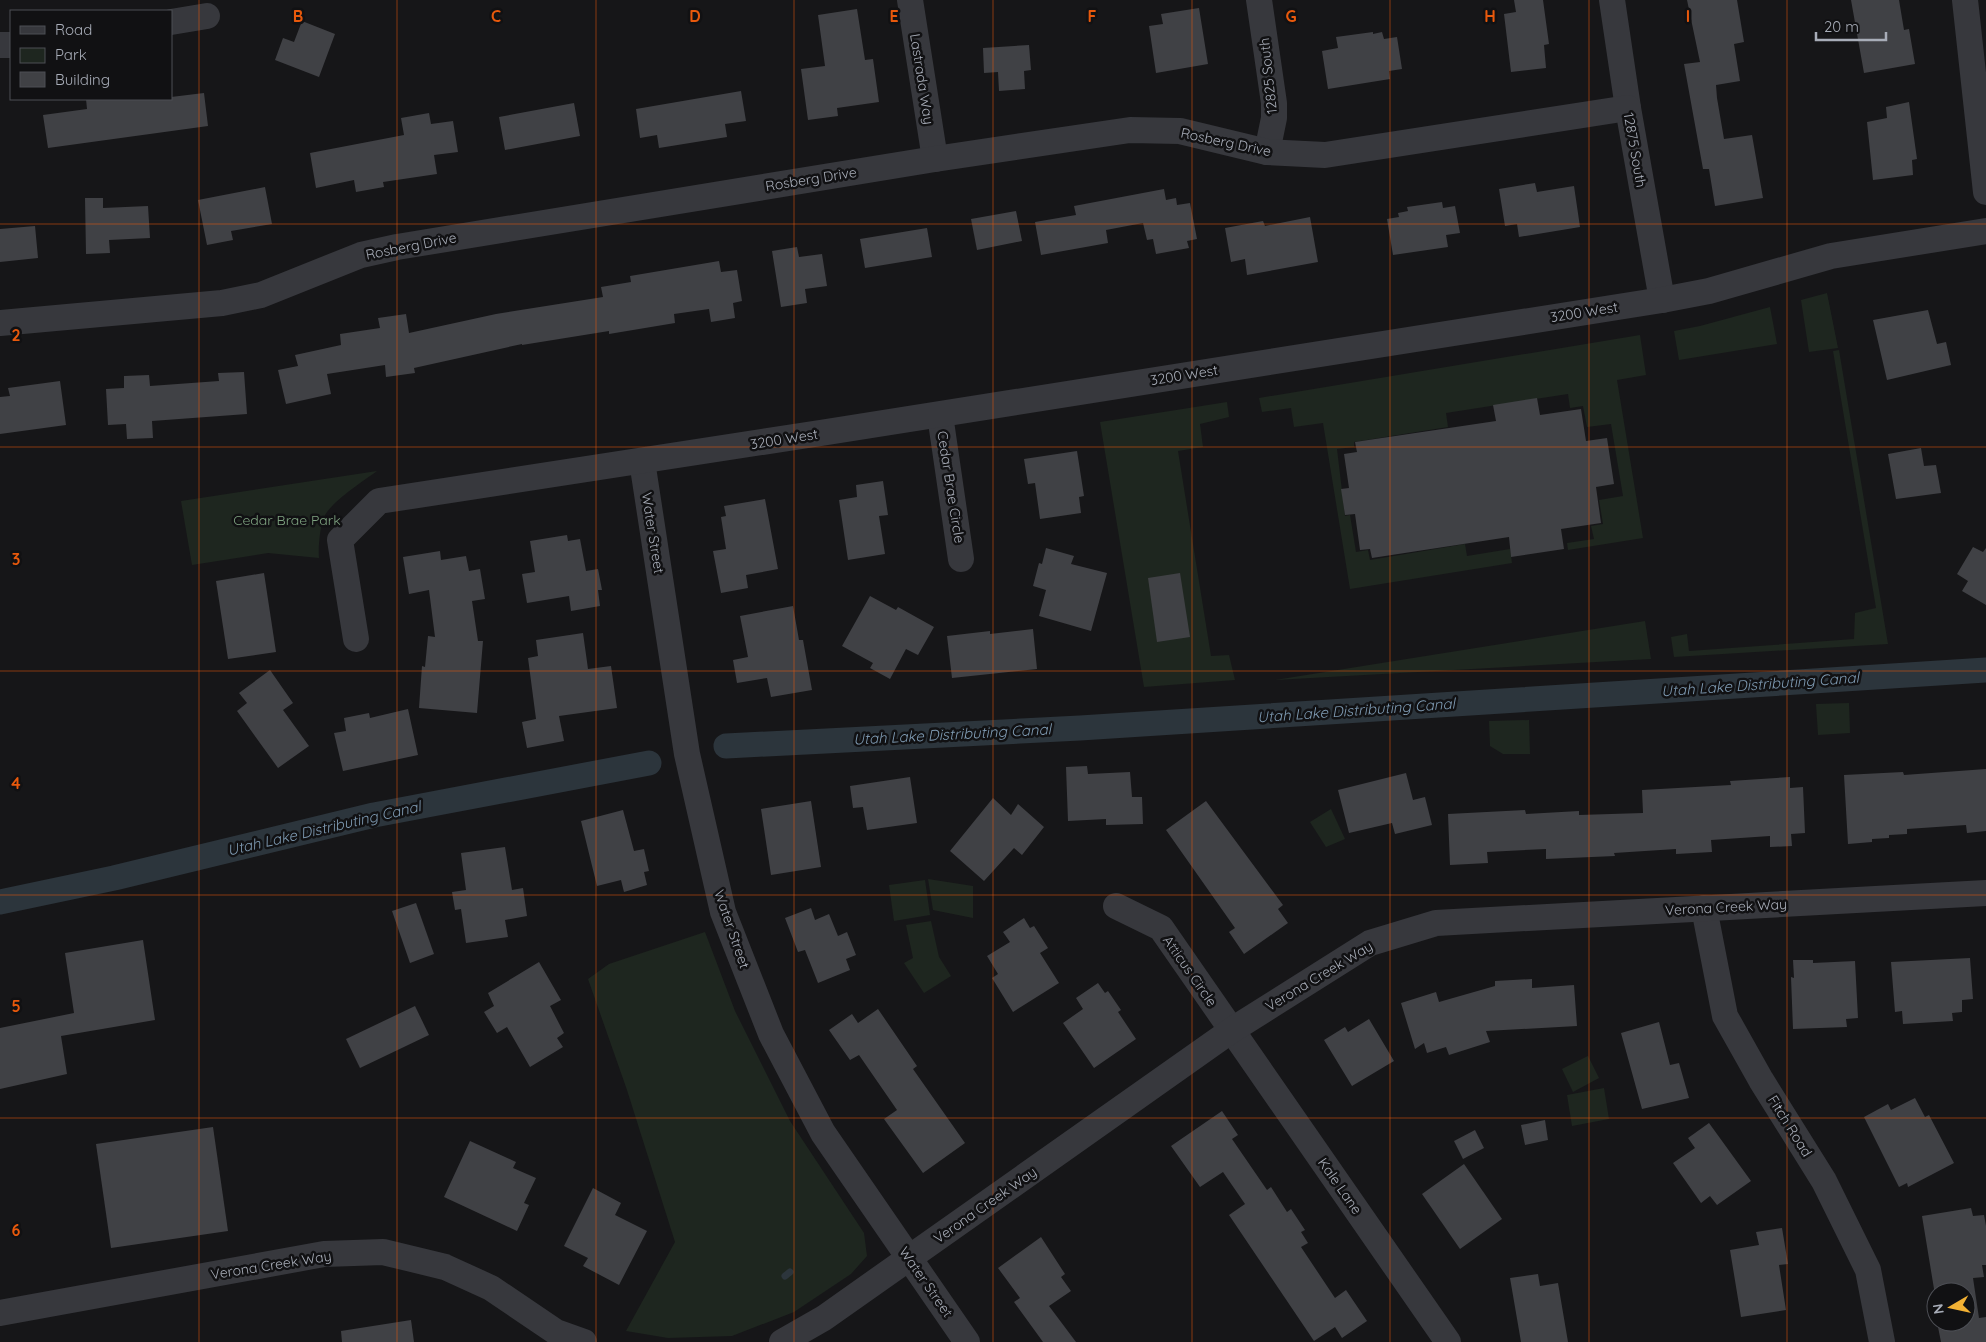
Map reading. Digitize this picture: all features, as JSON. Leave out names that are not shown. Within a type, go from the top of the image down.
[{"type":"street","name":"Lastrada Way","points":[[910,0],[935,159]]},
{"type":"street","name":"12825 South","points":[[1259,0],[1274,103],[1274,118],[1267,152]]},
{"type":"street","name":"12875 South","points":[[1612,0],[1628,108],[1662,300]]},
{"type":"street","points":[[1965,0],[1978,32],[1986,192]]},
{"type":"street","points":[[172,22],[207,16]]},
{"type":"street","name":"Rosberg Drive","points":[[0,323],[222,304],[261,295],[361,255],[397,247],[935,159],[1130,130],[1180,131],[1267,152],[1325,155],[1628,108]]},
{"type":"street","name":"3200 West","points":[[356,639],[340,540],[379,502],[1662,300],[1709,290],[1831,256],[1986,231]]},
{"type":"street","name":"Cedar Brae Circle","points":[[940,415],[962,559]]},
{"type":"street","name":"Water Street","points":[[642,461],[687,754],[723,912],[771,1034],[823,1133],[967,1342]]},
{"type":"street","name":"Verona Creek Way","points":[[782,1342],[824,1318],[1232,1030],[1370,943],[1436,923],[1986,893]]},
{"type":"street","name":"Atticus Circle","points":[[1116,906],[1160,928],[1232,1030]]},
{"type":"street","name":"Fitch Road","points":[[1704,908],[1726,1016],[1761,1080],[1824,1181],[1868,1270],[1882,1342]]},
{"type":"street","name":"Kale Lane","points":[[1232,1030],[1448,1342]]},
{"type":"street","name":"Verona Creek Way","points":[[0,1313],[324,1254],[383,1252],[445,1267],[491,1288],[554,1337],[584,1342]]},
{"type":"green space","points":[[1827,293],[1838,348],[1809,352],[1801,300]]},
{"type":"green space","points":[[1770,307],[1777,344],[1679,360],[1674,331]]},
{"type":"green space","points":[[1640,335],[1646,375],[1617,380],[1643,538],[1568,550],[1567,543],[1594,539],[1591,526],[1603,524],[1599,500],[1623,496],[1611,424],[1587,427],[1583,406],[1570,408],[1568,394],[1446,413],[1448,427],[1354,442],[1354,447],[1337,449],[1345,516],[1350,515],[1356,552],[1368,550],[1370,560],[1465,544],[1467,556],[1510,549],[1512,563],[1350,589],[1323,423],[1294,427],[1291,408],[1262,412],[1259,398]]},
{"type":"green space","points":[[1839,350],[1888,644],[1674,657],[1671,637],[1687,634],[1689,651],[1854,639],[1855,613],[1876,608],[1833,351]]},
{"type":"green space","points":[[1227,402],[1229,417],[1200,424],[1203,447],[1178,451],[1211,656],[1229,655],[1235,680],[1144,687],[1100,422]]},
{"type":"green space","name":"Cedar Brae Park","points":[[377,471],[341,497],[325,515],[320,536],[319,558],[268,553],[192,565],[181,501]]},
{"type":"green space","points":[[1645,621],[1651,659],[1275,680]]},
{"type":"green space","points":[[1849,703],[1850,733],[1818,735],[1816,704]]},
{"type":"green space","points":[[1529,720],[1530,754],[1503,754],[1490,746],[1489,721]]},
{"type":"green space","points":[[1331,809],[1345,839],[1326,847],[1310,822]]},
{"type":"green space","points":[[928,879],[973,886],[973,918],[933,910]]},
{"type":"green space","points":[[925,880],[930,915],[894,921],[889,885]]},
{"type":"green space","points":[[931,921],[939,957],[951,976],[924,993],[904,963],[913,958],[906,925]]},
{"type":"green space","points":[[705,932],[735,1011],[790,1121],[864,1233],[867,1256],[851,1274],[794,1312],[732,1336],[668,1338],[626,1331],[675,1242],[627,1090],[588,979],[609,964]]},
{"type":"green space","points":[[1588,1056],[1599,1078],[1573,1092],[1562,1069]]},
{"type":"green space","points":[[1604,1088],[1609,1119],[1572,1126],[1567,1095]]},
{"type":"building","points":[[1514,0],[1543,0],[1549,44],[1544,45],[1546,68],[1511,72],[1504,14],[1516,12]]},
{"type":"building","points":[[1687,0],[1737,0],[1744,42],[1734,44],[1740,81],[1716,85],[1717,98],[1724,139],[1752,135],[1763,198],[1715,206],[1709,169],[1703,169],[1684,64],[1700,62]]},
{"type":"building","points":[[1851,0],[1899,0],[1904,30],[1909,29],[1915,64],[1864,73]]},
{"type":"building","points":[[1199,8],[1208,64],[1156,73],[1149,26],[1163,24],[1161,14]]},
{"type":"building","points":[[857,9],[865,60],[873,59],[879,102],[837,108],[838,116],[808,120],[801,69],[825,66],[818,15]]},
{"type":"building","points":[[302,21],[335,34],[319,77],[275,60],[283,38],[294,42]]},
{"type":"building","points":[[1373,32],[1373,34],[1382,32],[1384,39],[1397,37],[1402,69],[1389,71],[1390,79],[1328,89],[1322,51],[1338,48],[1336,37]]},
{"type":"building","points":[[1029,45],[1031,70],[1024,71],[1025,89],[999,91],[998,72],[984,73],[983,48]]},
{"type":"building","points":[[741,91],[746,121],[725,124],[727,137],[659,148],[657,135],[640,138],[636,109]]},
{"type":"building","points":[[204,93],[208,126],[48,148],[43,115],[87,109],[86,100],[172,100],[172,97]]},
{"type":"building","points":[[1909,102],[1917,159],[1912,160],[1913,175],[1873,180],[1867,122],[1887,118],[1886,107]]},
{"type":"building","points":[[574,103],[580,136],[505,150],[499,117]]},
{"type":"building","points":[[429,113],[431,124],[453,121],[458,152],[434,155],[437,174],[383,182],[384,187],[356,192],[354,180],[316,188],[310,153],[404,135],[401,118]]},
{"type":"building","points":[[1535,183],[1537,192],[1574,186],[1580,227],[1519,237],[1517,224],[1505,226],[1499,189]]},
{"type":"building","points":[[265,187],[272,224],[231,231],[233,240],[207,245],[198,200]]},
{"type":"building","points":[[1164,189],[1166,200],[1176,198],[1177,205],[1190,203],[1197,239],[1187,241],[1189,248],[1156,254],[1153,239],[1147,240],[1143,223],[1106,230],[1108,243],[1041,255],[1035,222],[1076,215],[1074,206]]},
{"type":"building","points":[[85,198],[103,198],[103,208],[148,206],[150,238],[109,240],[110,253],[86,254]]},
{"type":"building","points":[[1442,202],[1443,208],[1455,206],[1460,233],[1446,235],[1448,247],[1393,255],[1387,219],[1399,217],[1398,213],[1408,211],[1407,207]]},
{"type":"building","points":[[1016,211],[1022,241],[977,250],[971,219]]},
{"type":"building","points":[[1310,217],[1318,262],[1247,275],[1245,259],[1231,262],[1225,228],[1263,221],[1265,226]]},
{"type":"building","points":[[35,226],[38,258],[0,262],[0,229]]},
{"type":"building","points":[[927,228],[932,257],[865,268],[860,239]]},
{"type":"building","points":[[797,247],[799,257],[822,254],[827,286],[805,289],[807,303],[781,307],[772,251]]},
{"type":"building","points":[[719,261],[721,272],[737,270],[742,301],[733,303],[735,318],[711,322],[709,309],[674,314],[675,323],[609,334],[609,331],[522,344],[414,368],[415,373],[386,377],[385,365],[327,374],[331,394],[286,404],[278,370],[298,366],[295,355],[341,345],[340,334],[380,328],[378,318],[406,314],[409,333],[496,314],[603,297],[601,287],[631,282],[630,276]]},
{"type":"building","points":[[1928,310],[1937,344],[1946,342],[1951,365],[1887,380],[1873,320]]},
{"type":"building","points":[[244,372],[247,414],[152,421],[153,438],[127,439],[126,424],[108,425],[106,389],[124,388],[124,376],[149,375],[150,386],[219,381],[218,373]]},
{"type":"building","points":[[60,381],[66,425],[0,434],[0,397],[10,396],[8,388]]},
{"type":"building","points":[[1537,398],[1540,415],[1581,409],[1586,441],[1607,438],[1614,484],[1596,487],[1601,523],[1561,529],[1564,549],[1511,557],[1509,537],[1372,558],[1370,549],[1360,550],[1355,514],[1345,515],[1341,489],[1349,488],[1344,454],[1357,452],[1355,442],[1496,421],[1493,405]]},
{"type":"building","points":[[1921,448],[1924,466],[1936,465],[1941,493],[1896,499],[1888,454]]},
{"type":"building","points":[[1077,451],[1084,496],[1079,497],[1081,513],[1040,519],[1035,483],[1028,484],[1024,459]]},
{"type":"building","points":[[883,481],[888,515],[879,516],[885,554],[848,560],[839,500],[857,497],[856,485]]},
{"type":"building","points":[[765,499],[778,569],[746,575],[748,588],[721,593],[713,551],[726,549],[721,517],[726,516],[724,506]]},
{"type":"building","points":[[567,535],[568,541],[580,539],[586,571],[598,569],[602,590],[598,590],[600,606],[571,611],[569,596],[527,603],[522,574],[535,572],[530,541]]},
{"type":"building","points":[[1973,547],[1983,552],[1986,548],[1986,605],[1962,591],[1968,581],[1957,574]]},
{"type":"building","points":[[1046,548],[1074,556],[1071,564],[1107,573],[1091,631],[1039,616],[1046,590],[1033,586],[1039,563],[1042,564]]},
{"type":"building","points":[[440,551],[441,560],[466,556],[469,571],[480,569],[485,599],[472,601],[478,641],[483,641],[477,713],[419,708],[422,666],[425,667],[428,636],[435,637],[429,590],[409,594],[403,557]]},
{"type":"building","points":[[264,573],[276,652],[228,659],[216,581]]},
{"type":"building","points":[[1180,573],[1190,637],[1157,642],[1148,578]]},
{"type":"building","points":[[870,596],[896,610],[898,607],[934,627],[918,655],[906,649],[890,679],[870,668],[873,663],[842,646]]},
{"type":"building","points":[[793,606],[799,640],[803,640],[812,690],[771,697],[767,678],[737,683],[733,660],[748,657],[740,616]]},
{"type":"building","points":[[1033,629],[1037,669],[952,678],[947,636]]},
{"type":"building","points":[[583,633],[588,669],[611,666],[617,708],[559,716],[564,741],[527,748],[522,722],[536,719],[528,658],[538,656],[536,640]]},
{"type":"building","points":[[270,670],[293,703],[283,710],[309,746],[278,768],[237,711],[247,703],[239,693]]},
{"type":"building","points":[[408,709],[418,755],[343,771],[334,733],[346,731],[344,718],[369,713],[370,718]]},
{"type":"building","points":[[1087,766],[1088,774],[1130,772],[1132,797],[1142,797],[1143,824],[1106,825],[1106,819],[1068,821],[1066,767]]},
{"type":"building","points":[[1986,769],[1986,831],[1967,833],[1966,825],[1907,829],[1907,834],[1889,835],[1889,838],[1872,839],[1872,842],[1848,844],[1844,775],[1903,772],[1904,775]]},
{"type":"building","points":[[1406,773],[1413,800],[1425,797],[1432,825],[1395,834],[1392,823],[1349,833],[1338,790]]},
{"type":"building","points":[[910,777],[917,823],[867,830],[863,807],[853,808],[850,786]]},
{"type":"building","points":[[1790,777],[1790,788],[1803,787],[1805,833],[1791,834],[1792,846],[1770,847],[1770,836],[1711,840],[1712,852],[1676,854],[1676,849],[1614,853],[1615,856],[1546,859],[1546,849],[1487,852],[1488,863],[1450,865],[1448,814],[1525,810],[1526,814],[1579,811],[1579,815],[1643,813],[1642,790],[1731,785],[1730,781]]},
{"type":"building","points":[[993,798],[1011,815],[1018,804],[1044,827],[1022,855],[1014,848],[984,881],[950,851]]},
{"type":"building","points":[[811,801],[821,867],[771,875],[761,809]]},
{"type":"building","points":[[1206,801],[1283,905],[1278,909],[1288,923],[1244,954],[1229,932],[1235,928],[1166,830]]},
{"type":"building","points":[[623,810],[634,851],[644,849],[649,871],[644,872],[647,885],[624,892],[621,880],[597,886],[581,821]]},
{"type":"building","points":[[505,847],[512,890],[523,888],[527,916],[505,920],[508,937],[466,943],[461,909],[455,910],[452,892],[466,890],[461,853]]},
{"type":"building","points":[[416,903],[434,954],[410,963],[392,911]]},
{"type":"building","points":[[811,908],[815,920],[829,914],[838,936],[847,932],[856,955],[846,959],[850,970],[818,983],[805,950],[798,952],[785,918]]},
{"type":"building","points":[[1024,918],[1030,928],[1034,926],[1048,948],[1040,953],[1059,983],[1013,1012],[992,978],[998,974],[987,956],[1010,942],[1003,932]]},
{"type":"building","points":[[143,940],[155,1020],[61,1036],[67,1074],[0,1089],[0,1028],[74,1013],[65,953]]},
{"type":"building","points":[[1970,958],[1973,999],[1962,1000],[1962,1012],[1952,1013],[1953,1021],[1903,1024],[1902,1011],[1895,1012],[1891,962]]},
{"type":"building","points":[[1793,960],[1813,960],[1813,963],[1855,961],[1858,1018],[1846,1019],[1847,1027],[1793,1029],[1791,977],[1794,978]]},
{"type":"building","points":[[539,962],[561,1000],[550,1006],[564,1033],[557,1038],[563,1047],[530,1067],[507,1027],[497,1033],[484,1012],[494,1006],[488,993]]},
{"type":"building","points":[[1532,979],[1532,988],[1574,985],[1577,1026],[1486,1031],[1490,1042],[1449,1055],[1446,1047],[1427,1053],[1424,1043],[1415,1049],[1401,1003],[1436,992],[1439,1002],[1495,986],[1495,981]]},
{"type":"building","points":[[1098,983],[1105,993],[1108,991],[1121,1010],[1118,1012],[1136,1039],[1094,1068],[1063,1023],[1083,1009],[1076,998]]},
{"type":"building","points":[[415,1006],[429,1035],[360,1068],[346,1039]]},
{"type":"building","points":[[878,1009],[917,1066],[913,1069],[965,1143],[923,1173],[884,1119],[897,1110],[859,1055],[850,1060],[829,1030],[852,1014],[858,1023]]},
{"type":"building","points":[[1369,1019],[1394,1061],[1352,1086],[1324,1040],[1345,1027],[1348,1032]]},
{"type":"building","points":[[1659,1022],[1670,1065],[1679,1063],[1689,1098],[1642,1109],[1621,1033]]},
{"type":"building","points":[[1915,1098],[1925,1117],[1929,1115],[1954,1163],[1908,1187],[1907,1183],[1899,1187],[1864,1117],[1888,1104],[1891,1110]]},
{"type":"building","points":[[1222,1111],[1238,1135],[1232,1139],[1267,1190],[1271,1187],[1287,1212],[1291,1209],[1305,1230],[1301,1232],[1308,1243],[1301,1247],[1335,1298],[1346,1290],[1367,1321],[1342,1338],[1335,1327],[1314,1341],[1229,1215],[1245,1204],[1223,1172],[1200,1187],[1171,1146]]},
{"type":"building","points":[[1545,1120],[1548,1140],[1525,1145],[1521,1125]]},
{"type":"building","points":[[1709,1123],[1751,1181],[1717,1205],[1710,1196],[1701,1203],[1673,1163],[1695,1148],[1688,1138]]},
{"type":"building","points":[[213,1127],[228,1231],[111,1248],[96,1144]]},
{"type":"building","points":[[1475,1130],[1484,1148],[1463,1159],[1454,1141]]},
{"type":"building","points":[[470,1141],[516,1162],[513,1168],[536,1178],[524,1203],[529,1205],[517,1231],[444,1197]]},
{"type":"building","points":[[1464,1164],[1502,1219],[1460,1249],[1422,1194]]},
{"type":"building","points":[[593,1188],[621,1203],[615,1215],[647,1231],[619,1285],[583,1266],[588,1258],[564,1246]]},
{"type":"building","points":[[1971,1208],[1973,1216],[1984,1215],[1986,1226],[1986,1265],[1982,1265],[1984,1277],[1973,1278],[1974,1282],[1933,1282],[1922,1216]]},
{"type":"building","points":[[1782,1228],[1788,1264],[1779,1265],[1786,1310],[1741,1317],[1730,1250],[1759,1245],[1756,1232]]},
{"type":"building","points":[[1041,1237],[1065,1274],[1061,1277],[1071,1291],[1049,1306],[1076,1342],[1043,1342],[1014,1302],[1020,1298],[998,1268]]},
{"type":"building","points":[[1538,1274],[1540,1286],[1558,1283],[1568,1342],[1521,1342],[1510,1278]]},
{"type":"building","points":[[1976,1298],[1979,1318],[1986,1317],[1986,1342],[1941,1342],[1939,1332],[1976,1332]]},
{"type":"building","points":[[411,1320],[414,1342],[342,1342],[341,1331]]},
{"type":"waterway","name":"Utah Lake Distributing Canal","points":[[726,746],[1080,728],[1986,670]]},
{"type":"waterway","name":"Utah Lake Distributing Canal","points":[[0,902],[114,878],[374,815],[649,763]]},
{"type":"waterway","points":[[785,1276],[790,1272]]}]
